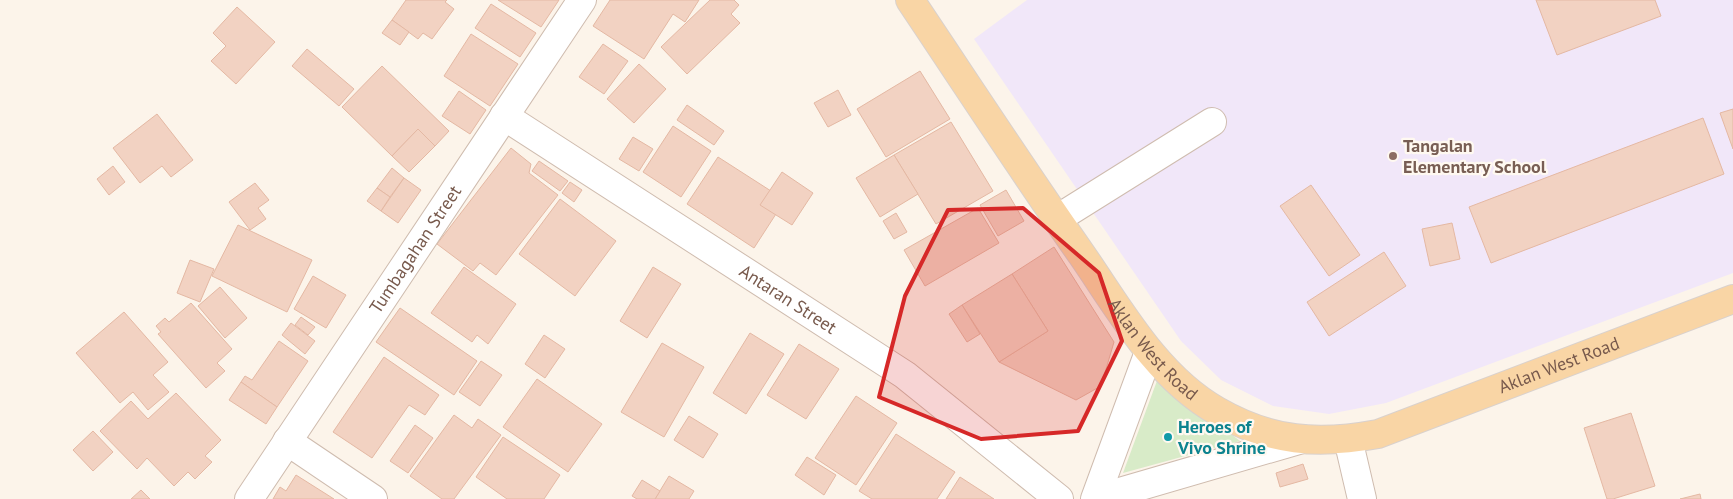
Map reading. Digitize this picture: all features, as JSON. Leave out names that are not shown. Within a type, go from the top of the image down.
[{"type":"main road","name":"Aklan West Road","points":[[910,0],[1149,352],[1183,386],[1216,410],[1253,428],[1302,439],[1348,439],[1378,434],[1733,300]]},
{"type":"street","name":"Tumbagahan Street","points":[[249,499],[582,0]]},
{"type":"street","name":"Antaran Street","points":[[504,116],[905,375],[1059,499]]},
{"type":"street","points":[[1057,219],[1212,122]]},
{"type":"street","points":[[1095,499],[1149,352]]},
{"type":"street","points":[[1095,499],[1302,439]]},
{"type":"street","points":[[1348,439],[1362,499]]},
{"type":"street","points":[[287,441],[373,499]]},
{"type":"highlighted area","points":[[1023,208],[1099,273],[1122,341],[1078,431],[981,439],[879,397],[905,296],[948,210]]},
{"type":"shaded area","name":"Tangalan Elementary School","points":[[1027,0],[1733,0],[1733,273],[1386,403],[1329,414],[1273,406],[1221,380],[1181,341],[974,39]]},
{"type":"green space","points":[[1158,378],[1240,441],[1123,473]]},
{"type":"building","points":[[406,0],[447,0],[445,2],[454,9],[432,39],[423,33],[418,39],[392,20]]},
{"type":"building","points":[[498,0],[559,0],[541,27]]},
{"type":"building","points":[[610,0],[699,0],[685,22],[673,14],[644,59],[593,26]]},
{"type":"building","points":[[710,0],[734,0],[739,5],[731,14],[740,23],[687,74],[661,47]]},
{"type":"building","points":[[1536,0],[1655,0],[1661,16],[1557,55]]},
{"type":"building","points":[[491,4],[536,33],[520,57],[475,28]]},
{"type":"building","points":[[237,7],[275,42],[236,84],[211,61],[226,46],[213,33]]},
{"type":"building","points":[[392,20],[409,32],[400,45],[382,33]]},
{"type":"building","points":[[471,34],[518,64],[490,106],[444,76]]},
{"type":"building","points":[[603,44],[628,61],[604,94],[579,77]]},
{"type":"building","points":[[307,49],[354,89],[339,106],[292,66]]},
{"type":"building","points":[[639,64],[666,89],[634,123],[607,99]]},
{"type":"building","points":[[382,66],[449,131],[435,146],[418,129],[392,156],[342,107]]},
{"type":"building","points":[[920,71],[950,119],[886,157],[857,109]]},
{"type":"building","points":[[838,90],[851,115],[828,127],[814,103]]},
{"type":"building","points":[[459,91],[486,110],[470,134],[442,116]]},
{"type":"building","points":[[687,105],[724,131],[714,145],[677,120]]},
{"type":"building","points":[[1733,109],[1733,149],[1720,113]]},
{"type":"building","points":[[157,114],[193,160],[171,177],[162,166],[140,183],[113,148]]},
{"type":"building","points":[[1703,118],[1724,174],[1491,263],[1469,207]]},
{"type":"building","points":[[951,122],[993,191],[936,224],[894,155]]},
{"type":"building","points":[[673,126],[711,151],[681,197],[643,172]]},
{"type":"building","points":[[418,129],[435,146],[409,172],[392,156]]},
{"type":"building","points":[[633,137],[653,149],[639,171],[619,159]]},
{"type":"building","points":[[511,148],[531,164],[529,173],[558,195],[496,275],[480,263],[473,271],[437,244]]},
{"type":"building","points":[[894,155],[918,194],[880,217],[856,178]]},
{"type":"building","points":[[718,157],[785,200],[754,248],[687,204]]},
{"type":"building","points":[[539,161],[568,181],[560,191],[532,171]]},
{"type":"building","points":[[113,166],[125,182],[109,195],[97,179]]},
{"type":"building","points":[[392,168],[404,178],[390,197],[377,188]]},
{"type":"building","points":[[782,172],[813,193],[792,225],[760,205]]},
{"type":"building","points":[[404,178],[421,190],[398,223],[381,211]]},
{"type":"building","points":[[570,182],[582,190],[574,202],[562,193]]},
{"type":"building","points":[[255,183],[269,200],[258,208],[266,219],[250,230],[229,202]]},
{"type":"building","points":[[1311,185],[1360,255],[1329,276],[1280,206]]},
{"type":"building","points":[[377,188],[390,197],[381,211],[367,201]]},
{"type":"building","points":[[1006,190],[1024,221],[998,236],[980,205]]},
{"type":"building","points":[[560,199],[616,241],[575,296],[519,254]]},
{"type":"building","points":[[978,208],[999,243],[925,286],[904,250]]},
{"type":"building","points":[[896,213],[907,232],[894,239],[883,221]]},
{"type":"building","points":[[1452,223],[1460,259],[1430,266],[1422,229]]},
{"type":"building","points":[[238,225],[312,260],[287,312],[212,276]]},
{"type":"building","points":[[1054,247],[1114,342],[1101,386],[1076,400],[999,362],[1048,331],[1012,274]]},
{"type":"building","points":[[1384,252],[1406,286],[1329,336],[1307,302]]},
{"type":"building","points":[[190,260],[214,269],[200,302],[177,293]]},
{"type":"building","points":[[464,267],[516,304],[488,344],[477,335],[472,342],[431,313]]},
{"type":"building","points":[[653,267],[681,284],[647,338],[620,321]]},
{"type":"building","points":[[1012,274],[1048,331],[999,362],[962,305]]},
{"type":"building","points":[[313,276],[346,295],[326,328],[294,309]]},
{"type":"building","points":[[220,287],[247,318],[225,338],[198,306]]},
{"type":"building","points":[[191,303],[232,349],[217,363],[225,371],[206,388],[158,334],[161,332],[156,326],[165,318],[169,322]]},
{"type":"building","points":[[962,305],[980,334],[967,342],[949,314]]},
{"type":"building","points":[[400,308],[477,361],[454,395],[376,342]]},
{"type":"building","points":[[124,312],[168,362],[153,375],[169,392],[148,410],[133,392],[120,403],[76,353]]},
{"type":"building","points":[[301,317],[315,327],[308,335],[295,325]]},
{"type":"building","points":[[291,323],[315,341],[305,354],[282,335]]},
{"type":"building","points":[[750,333],[784,354],[746,414],[713,393]]},
{"type":"building","points":[[544,335],[565,349],[545,378],[525,364]]},
{"type":"building","points":[[279,341],[308,361],[277,407],[241,382],[245,376],[252,380]]},
{"type":"building","points":[[662,343],[704,367],[664,437],[621,412]]},
{"type":"building","points":[[799,344],[839,369],[806,419],[767,395]]},
{"type":"building","points":[[384,357],[439,395],[425,415],[409,405],[372,458],[333,432]]},
{"type":"building","points":[[481,361],[502,375],[480,406],[459,392]]},
{"type":"building","points":[[537,379],[602,424],[568,472],[503,427]]},
{"type":"building","points":[[241,382],[277,407],[266,424],[229,400]]},
{"type":"building","points":[[176,393],[221,440],[205,456],[212,462],[195,479],[188,472],[174,486],[147,458],[137,469],[100,431],[131,401],[148,419]]},
{"type":"building","points":[[856,396],[897,423],[856,485],[815,458]]},
{"type":"building","points":[[1631,413],[1655,486],[1613,499],[1607,499],[1584,428]]},
{"type":"building","points":[[454,415],[472,428],[478,419],[501,435],[454,499],[442,499],[410,476]]},
{"type":"building","points":[[689,416],[718,434],[703,458],[674,440]]},
{"type":"building","points":[[415,425],[433,438],[408,473],[390,461]]},
{"type":"building","points":[[93,431],[113,452],[93,471],[73,450]]},
{"type":"building","points":[[896,434],[955,472],[937,499],[872,499],[859,491]]},
{"type":"building","points":[[503,437],[560,475],[544,499],[507,499],[476,477]]},
{"type":"building","points":[[807,457],[836,475],[824,495],[795,475]]},
{"type":"building","points":[[1303,464],[1308,479],[1280,487],[1276,473]]},
{"type":"building","points":[[296,475],[334,499],[273,499],[280,487],[286,491]]},
{"type":"building","points":[[669,476],[694,491],[689,499],[655,499]]},
{"type":"building","points":[[960,477],[994,499],[946,499]]},
{"type":"building","points":[[642,480],[660,491],[655,499],[637,499],[632,496]]},
{"type":"building","points":[[141,490],[150,499],[131,499]]},
{"type":"building","points":[[1700,494],[1701,499],[1680,499]]},
{"type":"place","name":"Tangalan Elementary School","points":[[1393,156]]},
{"type":"place","name":"Heroes of Vivo Shrine","points":[[1168,437]]}]
